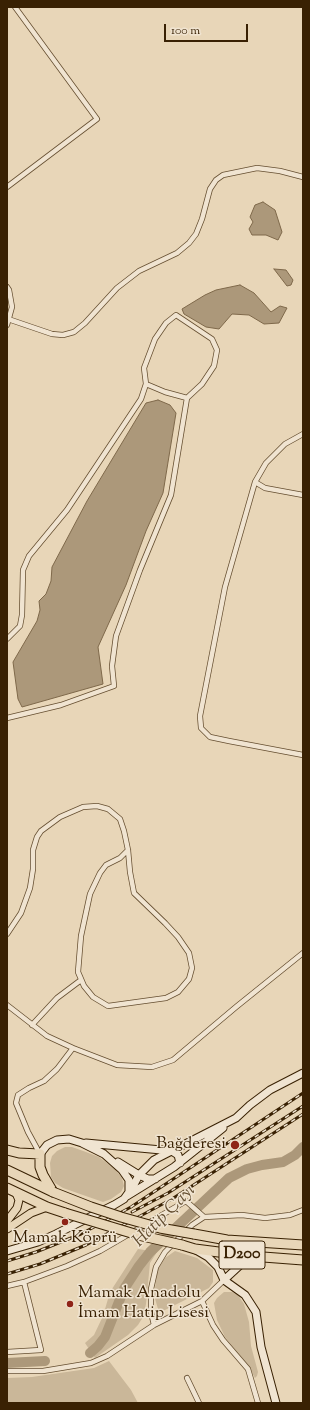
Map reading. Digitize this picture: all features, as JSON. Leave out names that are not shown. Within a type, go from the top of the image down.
[{"type":"highway","points":[[7,1150],[19,1153],[40,1154],[40,1167],[53,1192]]},
{"type":"highway","name":"D200","points":[[7,1170],[53,1192],[91,1207],[160,1228],[227,1240],[303,1245]]},
{"type":"highway","name":"D200","points":[[7,1188],[47,1207],[65,1213],[138,1235],[194,1249],[250,1256],[303,1260]]},
{"type":"main road","points":[[7,1221],[17,1208],[19,1200],[16,1193]]},
{"type":"main road","points":[[7,1229],[31,1212],[47,1207]]},
{"type":"street","points":[[7,187],[97,119],[15,7]]},
{"type":"street","points":[[8,319],[52,334],[63,335],[74,332],[85,323],[118,288],[139,272],[177,253],[190,243],[196,234],[202,219],[210,189],[216,180],[223,176],[257,168],[280,171],[303,177]]},
{"type":"street","points":[[7,287],[9,290],[12,307],[7,325]]},
{"type":"street","points":[[7,639],[20,626],[22,615],[23,570],[29,556],[67,510],[141,399],[146,384],[144,368],[155,339],[166,323],[176,315],[212,339],[217,350],[214,366],[202,384],[187,398],[171,496],[140,570],[116,636],[112,666],[114,686],[61,705],[7,718]]},
{"type":"street","points":[[146,384],[165,392],[187,398]]},
{"type":"street","points":[[303,434],[285,444],[266,463],[255,482],[225,587],[200,716],[201,728],[210,737],[303,755]]},
{"type":"street","points":[[255,482],[265,488],[303,495]]},
{"type":"street","points":[[7,934],[21,913],[30,888],[34,869],[33,850],[37,837],[41,831],[60,817],[83,807],[97,806],[108,809],[120,819],[124,830],[128,850],[134,893],[166,923],[189,953],[192,968],[189,979],[178,992],[166,998],[108,1006],[93,997],[84,986],[78,972],[80,936],[90,894],[100,873],[106,865],[120,858],[128,850]]},
{"type":"street","points":[[7,1005],[47,1036],[73,1048],[117,1065],[152,1067],[173,1060],[236,1006],[303,953]]},
{"type":"street","points":[[32,1025],[57,998],[81,980]]},
{"type":"street","points":[[73,1048],[57,1069],[44,1081],[29,1088],[18,1096],[16,1103],[28,1132],[40,1154],[48,1145],[57,1140],[70,1139],[104,1154],[139,1175],[148,1179],[156,1179]]},
{"type":"street","points":[[7,1251],[38,1242],[56,1234],[124,1198],[156,1179],[180,1162],[270,1090],[303,1073]]},
{"type":"street","points":[[124,1198],[139,1175],[154,1160],[236,1118]]},
{"type":"street","points":[[82,1143],[172,1151],[178,1155],[180,1162]]},
{"type":"street","points":[[104,1154],[122,1170],[128,1180],[129,1192]]},
{"type":"street","points":[[7,1286],[24,1282],[67,1266],[100,1251],[186,1201],[204,1216]]},
{"type":"street","points":[[154,1325],[151,1312],[151,1289],[156,1267],[165,1252],[192,1224],[204,1216],[242,1215],[266,1218],[290,1215],[303,1210]]},
{"type":"street","points":[[194,1249],[208,1257],[218,1267],[224,1280],[245,1295],[256,1312],[261,1347],[276,1403]]},
{"type":"street","points":[[7,1371],[43,1371],[91,1363],[107,1356],[154,1325],[202,1301],[250,1256]]},
{"type":"street","points":[[7,1352],[41,1350],[24,1282]]},
{"type":"street","points":[[202,1301],[213,1325],[223,1340],[248,1369],[258,1403]]},
{"type":"street","points":[[187,1378],[199,1403]]},
{"type":"shaded area","points":[[263,202],[275,210],[282,232],[278,240],[266,235],[252,235],[249,229],[253,222],[250,217],[255,205]]},
{"type":"shaded area","points":[[274,269],[286,270],[293,280],[291,285],[287,286]]},
{"type":"shaded area","points":[[240,285],[254,293],[271,312],[280,306],[287,308],[279,323],[264,324],[249,315],[232,314],[219,329],[206,327],[184,314],[182,309],[205,295],[216,290]]},
{"type":"shaded area","points":[[158,400],[170,405],[176,413],[163,493],[146,531],[126,585],[98,647],[103,684],[22,707],[18,699],[13,662],[37,621],[40,610],[39,601],[46,594],[51,581],[52,567],[87,501],[146,403]]},
{"type":"shaded area","points":[[65,1147],[72,1147],[99,1157],[115,1169],[122,1178],[124,1186],[121,1192],[111,1199],[103,1202],[63,1188],[55,1183],[51,1177],[50,1163],[52,1156],[57,1151]]},
{"type":"shaded area","points":[[138,1249],[157,1252],[150,1263],[146,1304],[143,1317],[138,1325],[128,1335],[95,1358],[85,1343],[94,1335],[103,1316],[110,1292]]},
{"type":"shaded area","points":[[175,1251],[197,1258],[213,1270],[213,1282],[209,1288],[163,1311],[158,1309],[154,1295],[158,1268],[165,1258]]},
{"type":"shaded area","points":[[224,1292],[232,1292],[238,1295],[244,1304],[249,1322],[251,1346],[258,1372],[255,1378],[250,1369],[225,1337],[217,1320],[214,1303]]},
{"type":"shaded area","points":[[109,1361],[131,1390],[138,1403],[7,1403],[7,1378],[32,1377],[94,1368]]},
{"type":"waterway","name":"Hatip Çayı","points":[[90,1353],[105,1337],[124,1289],[150,1252],[229,1178],[247,1169],[283,1162],[295,1155],[303,1147]]},
{"type":"waterway","name":"Hatip Çayı","points":[[7,1363],[45,1361]]},
{"type":"railway","points":[[7,1261],[36,1252],[81,1234],[131,1207],[303,1093]]},
{"type":"railway","points":[[132,1212],[168,1193],[303,1106]]},
{"type":"railway","points":[[7,1274],[40,1264],[86,1245],[172,1199],[303,1114]]},
{"type":"place","name":"Bağderesi","points":[[235,1145]]},
{"type":"place","name":"Mamak Köprü","points":[[65,1222]]},
{"type":"place","name":"Mamak Anadolu İmam Hatip Lisesi","points":[[70,1304]]}]
